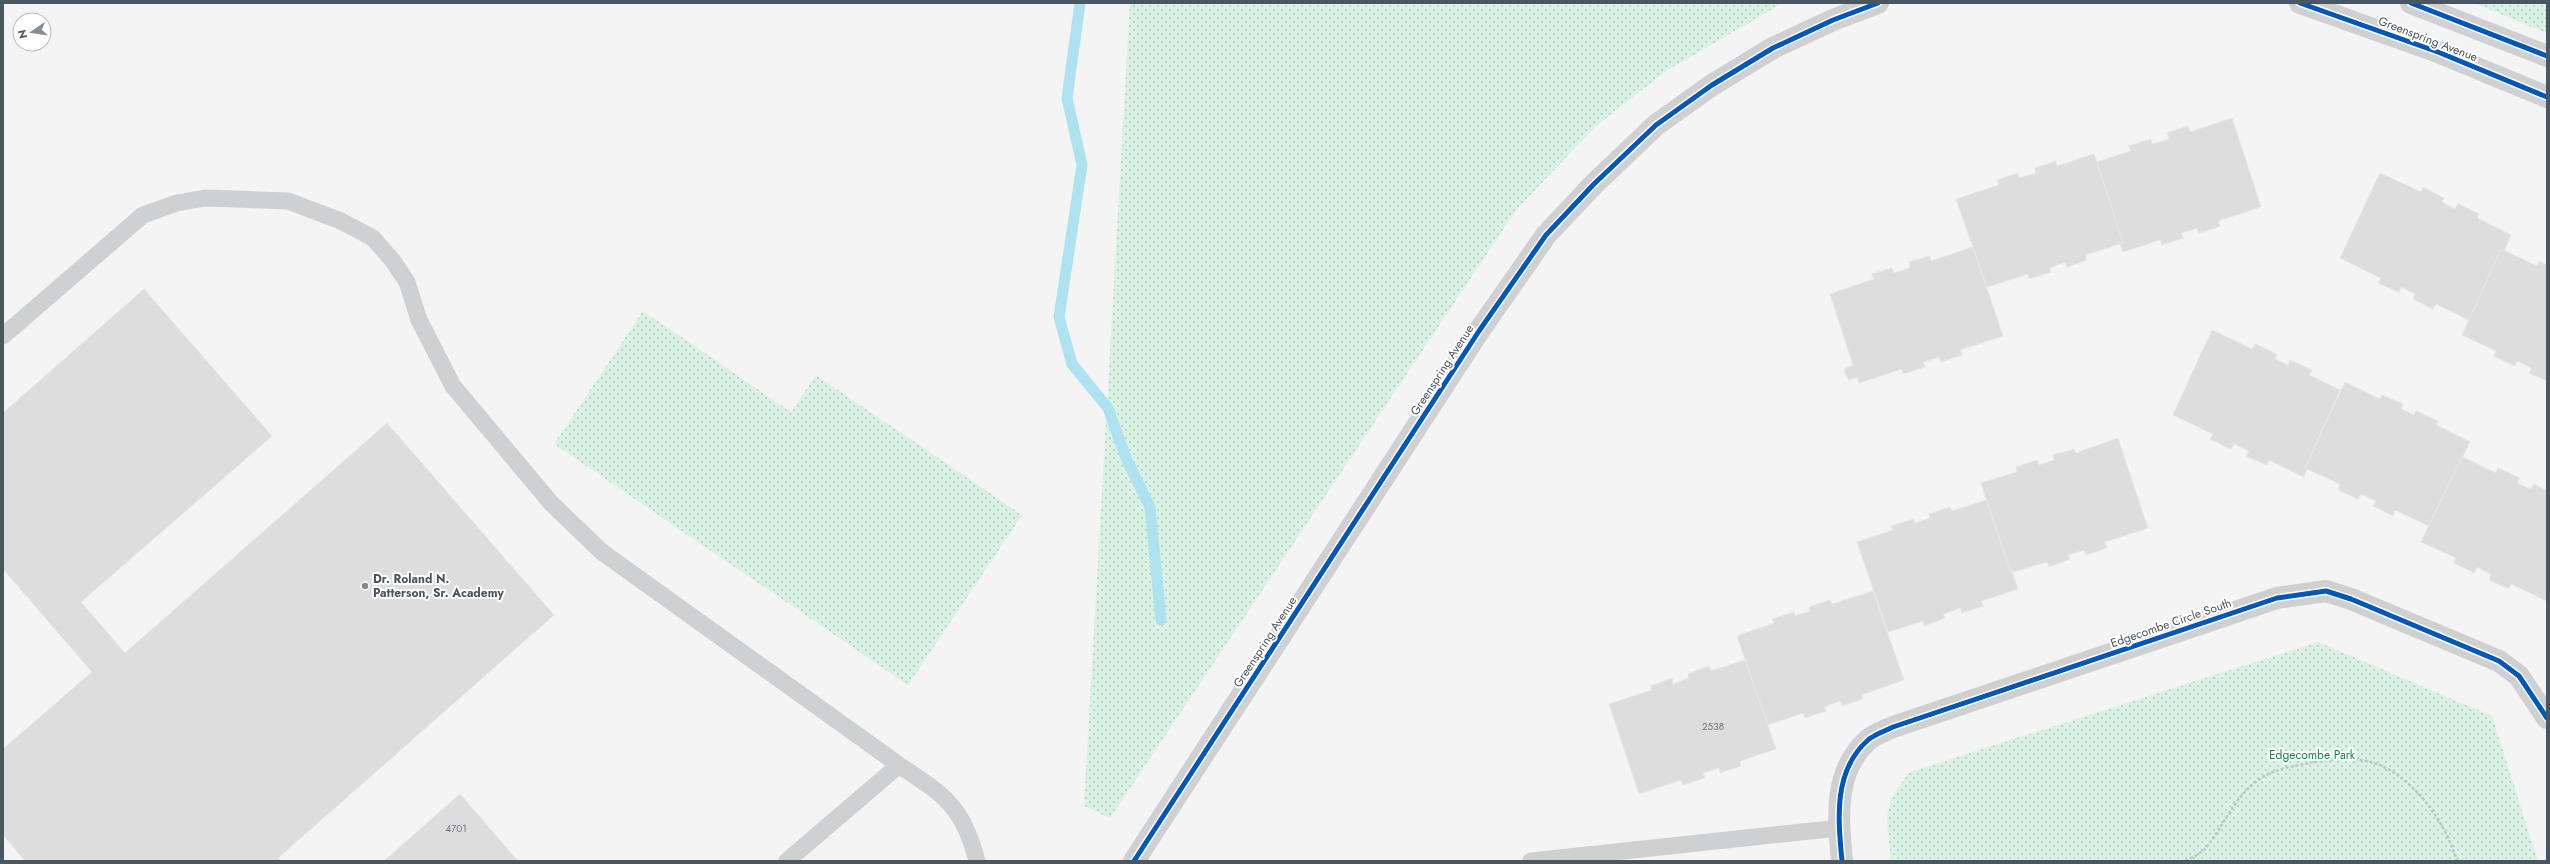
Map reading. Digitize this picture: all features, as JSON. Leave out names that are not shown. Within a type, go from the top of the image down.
[{"type":"main road","name":"Greenspring Avenue","points":[[1134,861],[1479,330],[1546,235],[1594,184],[1656,125],[1712,85],[1773,48],[1833,20],[1878,3]]},
{"type":"main road","name":"Greenspring Avenue","points":[[2300,3],[2438,52],[2547,97]]},
{"type":"main road","points":[[2411,3],[2547,56]]},
{"type":"street","name":"Edgecombe Circle South","points":[[1842,861],[1839,828],[1840,797],[1844,774],[1853,757],[1869,739],[1893,727],[2277,598],[2307,592],[2326,591],[2351,599],[2498,661],[2519,676],[2547,718]]},
{"type":"lane","points":[[3,336],[142,215],[177,203],[205,198],[288,201],[341,221],[373,238],[393,261],[407,282],[419,320],[453,386],[551,503],[602,552],[947,798],[961,815],[972,841],[977,861]]},
{"type":"lane","points":[[787,861],[899,765]]},
{"type":"lane","points":[[1531,861],[1839,828]]},
{"type":"path","points":[[2186,861],[2203,850],[2241,797],[2263,777],[2288,767],[2319,762],[2352,760],[2381,765],[2405,781],[2431,809],[2450,839],[2457,861]]},
{"type":"green space","points":[[1130,3],[1783,3],[1666,71],[1596,126],[1516,210],[1110,818],[1084,806]]},
{"type":"green space","points":[[2474,3],[2547,3],[2547,33]]},
{"type":"green space","points":[[643,311],[791,412],[816,375],[1022,515],[908,685],[554,444]]},
{"type":"green space","name":"Edgecombe Park","points":[[2318,642],[2492,716],[2538,861],[1891,861],[1887,823],[1888,814],[1894,795],[1910,772]]},
{"type":"building","points":[[2232,118],[2261,207],[2218,221],[2220,226],[2216,228],[2199,233],[2197,228],[2181,233],[2183,238],[2162,245],[2160,240],[2123,252],[2120,244],[2123,243],[2097,162],[2131,151],[2129,146],[2151,139],[2152,144],[2169,139],[2167,133],[2188,126],[2190,132]]},
{"type":"building","points":[[2094,154],[2123,243],[2085,255],[2087,260],[2067,267],[2065,262],[2049,268],[2051,272],[2029,279],[2028,274],[1987,287],[1956,199],[1999,185],[1997,180],[2018,173],[2019,178],[2036,173],[2035,168],[2056,161],[2057,166]]},
{"type":"building","points":[[2380,173],[2421,192],[2423,187],[2444,198],[2442,202],[2455,209],[2458,204],[2479,214],[2477,218],[2511,235],[2504,251],[2501,249],[2469,320],[2436,304],[2433,309],[2413,299],[2415,294],[2401,287],[2399,292],[2378,283],[2381,278],[2340,258]]},
{"type":"building","points":[[1973,247],[2003,336],[1960,350],[1962,355],[1941,362],[1939,357],[1923,362],[1925,367],[1903,374],[1902,369],[1859,383],[1857,377],[1848,380],[1844,369],[1853,365],[1830,294],[1874,279],[1872,274],[1892,268],[1894,273],[1910,268],[1909,262],[1930,256],[1931,261]]},
{"type":"building","points":[[2501,249],[2537,266],[2539,261],[2547,265],[2547,381],[2529,373],[2532,368],[2517,361],[2515,366],[2494,356],[2496,351],[2462,335]]},
{"type":"building","name":"Dr. Roland N. Patterson, Sr. Academy","points":[[144,289],[272,436],[81,602],[125,653],[387,423],[554,615],[278,858],[281,861],[25,861],[3,835],[3,749],[92,672],[3,569],[3,413]]},
{"type":"building","points":[[2212,330],[2252,349],[2255,344],[2277,354],[2275,359],[2288,365],[2290,360],[2312,370],[2309,375],[2340,390],[2305,468],[2307,469],[2304,477],[2269,460],[2267,465],[2246,456],[2249,451],[2234,444],[2231,449],[2210,439],[2213,434],[2173,415]]},
{"type":"building","points":[[2345,382],[2380,399],[2382,395],[2403,404],[2401,409],[2414,415],[2416,411],[2438,421],[2436,425],[2470,442],[2429,526],[2395,510],[2393,516],[2373,506],[2376,501],[2361,494],[2358,499],[2338,490],[2340,484],[2305,468]]},
{"type":"building","points":[[2118,438],[2148,528],[2105,542],[2107,548],[2086,555],[2084,550],[2068,555],[2070,559],[2049,567],[2047,562],[2010,573],[1981,483],[2017,472],[2016,467],[2037,460],[2039,465],[2054,460],[2053,455],[2074,449],[2076,453]]},
{"type":"building","points":[[2461,456],[2496,473],[2498,468],[2520,478],[2517,483],[2531,489],[2534,484],[2547,491],[2547,601],[2511,584],[2509,589],[2489,580],[2491,574],[2477,567],[2474,573],[2454,563],[2456,558],[2421,542]]},
{"type":"building","points":[[1986,500],[2018,589],[1981,601],[1983,606],[1962,613],[1960,608],[1943,614],[1945,618],[1924,626],[1923,621],[1888,632],[1857,542],[1893,530],[1891,526],[1914,519],[1915,523],[1930,518],[1929,514],[1950,507],[1952,511]]},
{"type":"building","points":[[1873,591],[1904,680],[1861,695],[1863,699],[1842,706],[1840,701],[1824,707],[1826,711],[1805,718],[1803,713],[1768,725],[1737,636],[1774,623],[1772,619],[1794,612],[1795,616],[1810,611],[1809,607],[1830,600],[1832,604]]},
{"type":"building","points":[[1745,660],[1776,749],[1740,761],[1741,766],[1720,773],[1719,768],[1703,773],[1705,778],[1683,785],[1681,780],[1639,794],[1609,704],[1652,690],[1651,686],[1672,678],[1673,684],[1689,678],[1688,674],[1709,666],[1711,671]]},
{"type":"building","points":[[460,794],[518,861],[384,861]]},
{"type":"waterway","points":[[1080,3],[1067,98],[1082,165],[1059,317],[1072,364],[1108,408],[1126,458],[1150,507],[1161,620]]},
{"type":"cycle path","points":[[1134,861],[1479,331],[1546,235],[1594,184],[1656,125],[1712,85],[1773,48],[1833,20],[1878,3]]},
{"type":"cycle path","points":[[2300,3],[2438,52],[2547,97]]},
{"type":"cycle path","points":[[2411,3],[2547,56]]},
{"type":"cycle path","points":[[1842,861],[1839,812],[1843,781],[1857,752],[1874,736],[1893,727],[2277,598],[2326,591],[2351,599],[2499,661],[2519,676],[2547,718]]},
{"type":"place","name":"Dr. Roland N. Patterson, Sr. Academy","points":[[365,586]]}]
